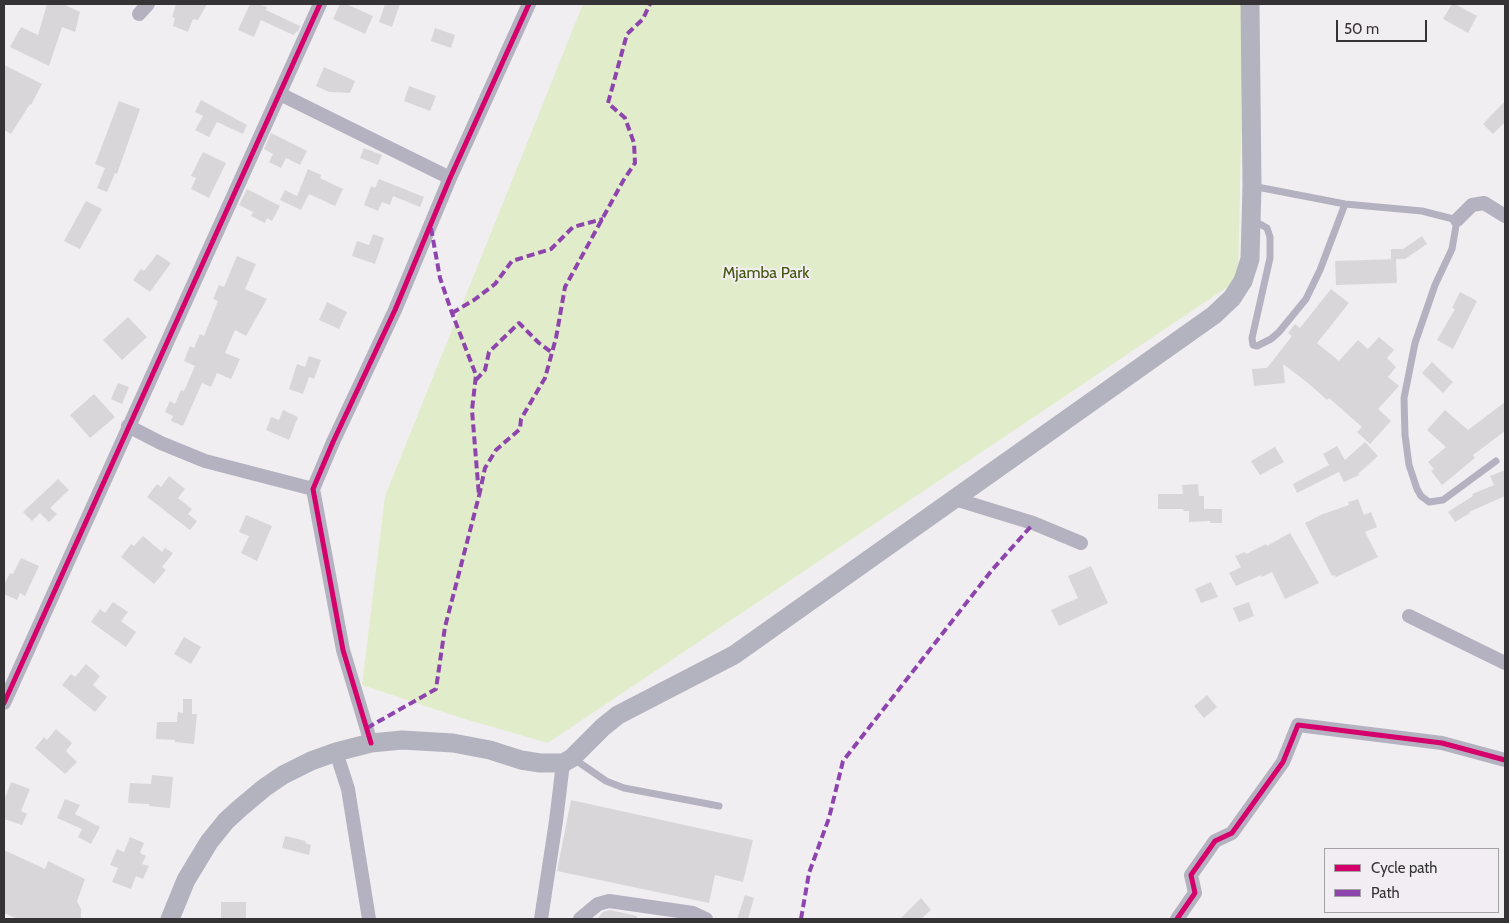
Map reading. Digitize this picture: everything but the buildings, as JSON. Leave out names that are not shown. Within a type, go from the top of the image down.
[{"type":"main road","points":[[170,919],[186,880],[208,842],[226,821],[264,788],[283,775],[336,752],[371,743],[402,740],[453,743],[540,763],[567,760],[602,727],[618,715],[734,655],[1214,315],[1232,298],[1243,281],[1250,259],[1252,186],[1250,4]]},
{"type":"street","points":[[4,703],[320,4]]},
{"type":"street","points":[[371,743],[342,650],[314,489],[333,442],[395,310],[450,178],[529,4]]},
{"type":"street","points":[[280,94],[450,178]]},
{"type":"street","points":[[1457,220],[1472,205],[1484,203],[1505,216]]},
{"type":"street","points":[[128,426],[161,443],[205,461],[314,489]]},
{"type":"street","points":[[955,498],[1033,523],[1081,543]]},
{"type":"street","points":[[1408,616],[1505,663]]},
{"type":"street","points":[[1177,919],[1194,892],[1191,875],[1215,841],[1232,833],[1272,778],[1283,762],[1298,725],[1442,742],[1505,760]]},
{"type":"street","points":[[336,752],[348,789],[369,919]]},
{"type":"street","points":[[541,919],[567,760]]},
{"type":"street","points":[[580,919],[598,904],[609,901],[693,913],[706,919]]},
{"type":"lane","points":[[1252,186],[1345,204],[1422,211],[1457,220],[1452,249],[1435,285],[1415,343],[1404,398],[1408,458],[1417,489],[1421,496],[1429,502],[1443,500],[1496,461]]},
{"type":"lane","points":[[1251,219],[1267,228],[1270,238],[1270,258],[1252,338],[1253,345],[1257,346],[1262,345],[1275,336],[1306,299],[1320,270],[1345,204]]},
{"type":"lane","points":[[567,760],[606,781],[624,788],[720,806]]},
{"type":"green space","name":"Mjamba Park","points":[[583,4],[1244,4],[1238,280],[548,743],[458,717],[362,685],[385,496]]},
{"type":"marked path","points":[[431,228],[440,278],[476,375],[472,410],[479,496],[485,468],[496,450],[520,429],[521,419],[545,378],[556,338],[565,287],[623,181],[635,163],[634,143],[625,118],[608,103],[627,34],[643,19],[650,4]]},
{"type":"marked path","points":[[452,313],[474,300],[495,284],[512,261],[551,249],[573,227],[603,219]]},
{"type":"marked path","points":[[476,380],[485,370],[489,352],[519,323],[551,352]]},
{"type":"marked path","points":[[367,728],[436,689],[445,627],[479,496]]},
{"type":"marked path","points":[[801,919],[809,873],[829,818],[843,761],[992,570],[1033,524]]},
{"type":"cycle path","points":[[4,703],[320,4]]},
{"type":"cycle path","points":[[371,743],[343,650],[313,489],[395,310],[450,178],[529,4]]},
{"type":"cycle path","points":[[1177,919],[1195,893],[1191,875],[1215,841],[1232,833],[1283,762],[1298,725],[1442,743],[1505,760]]}]
